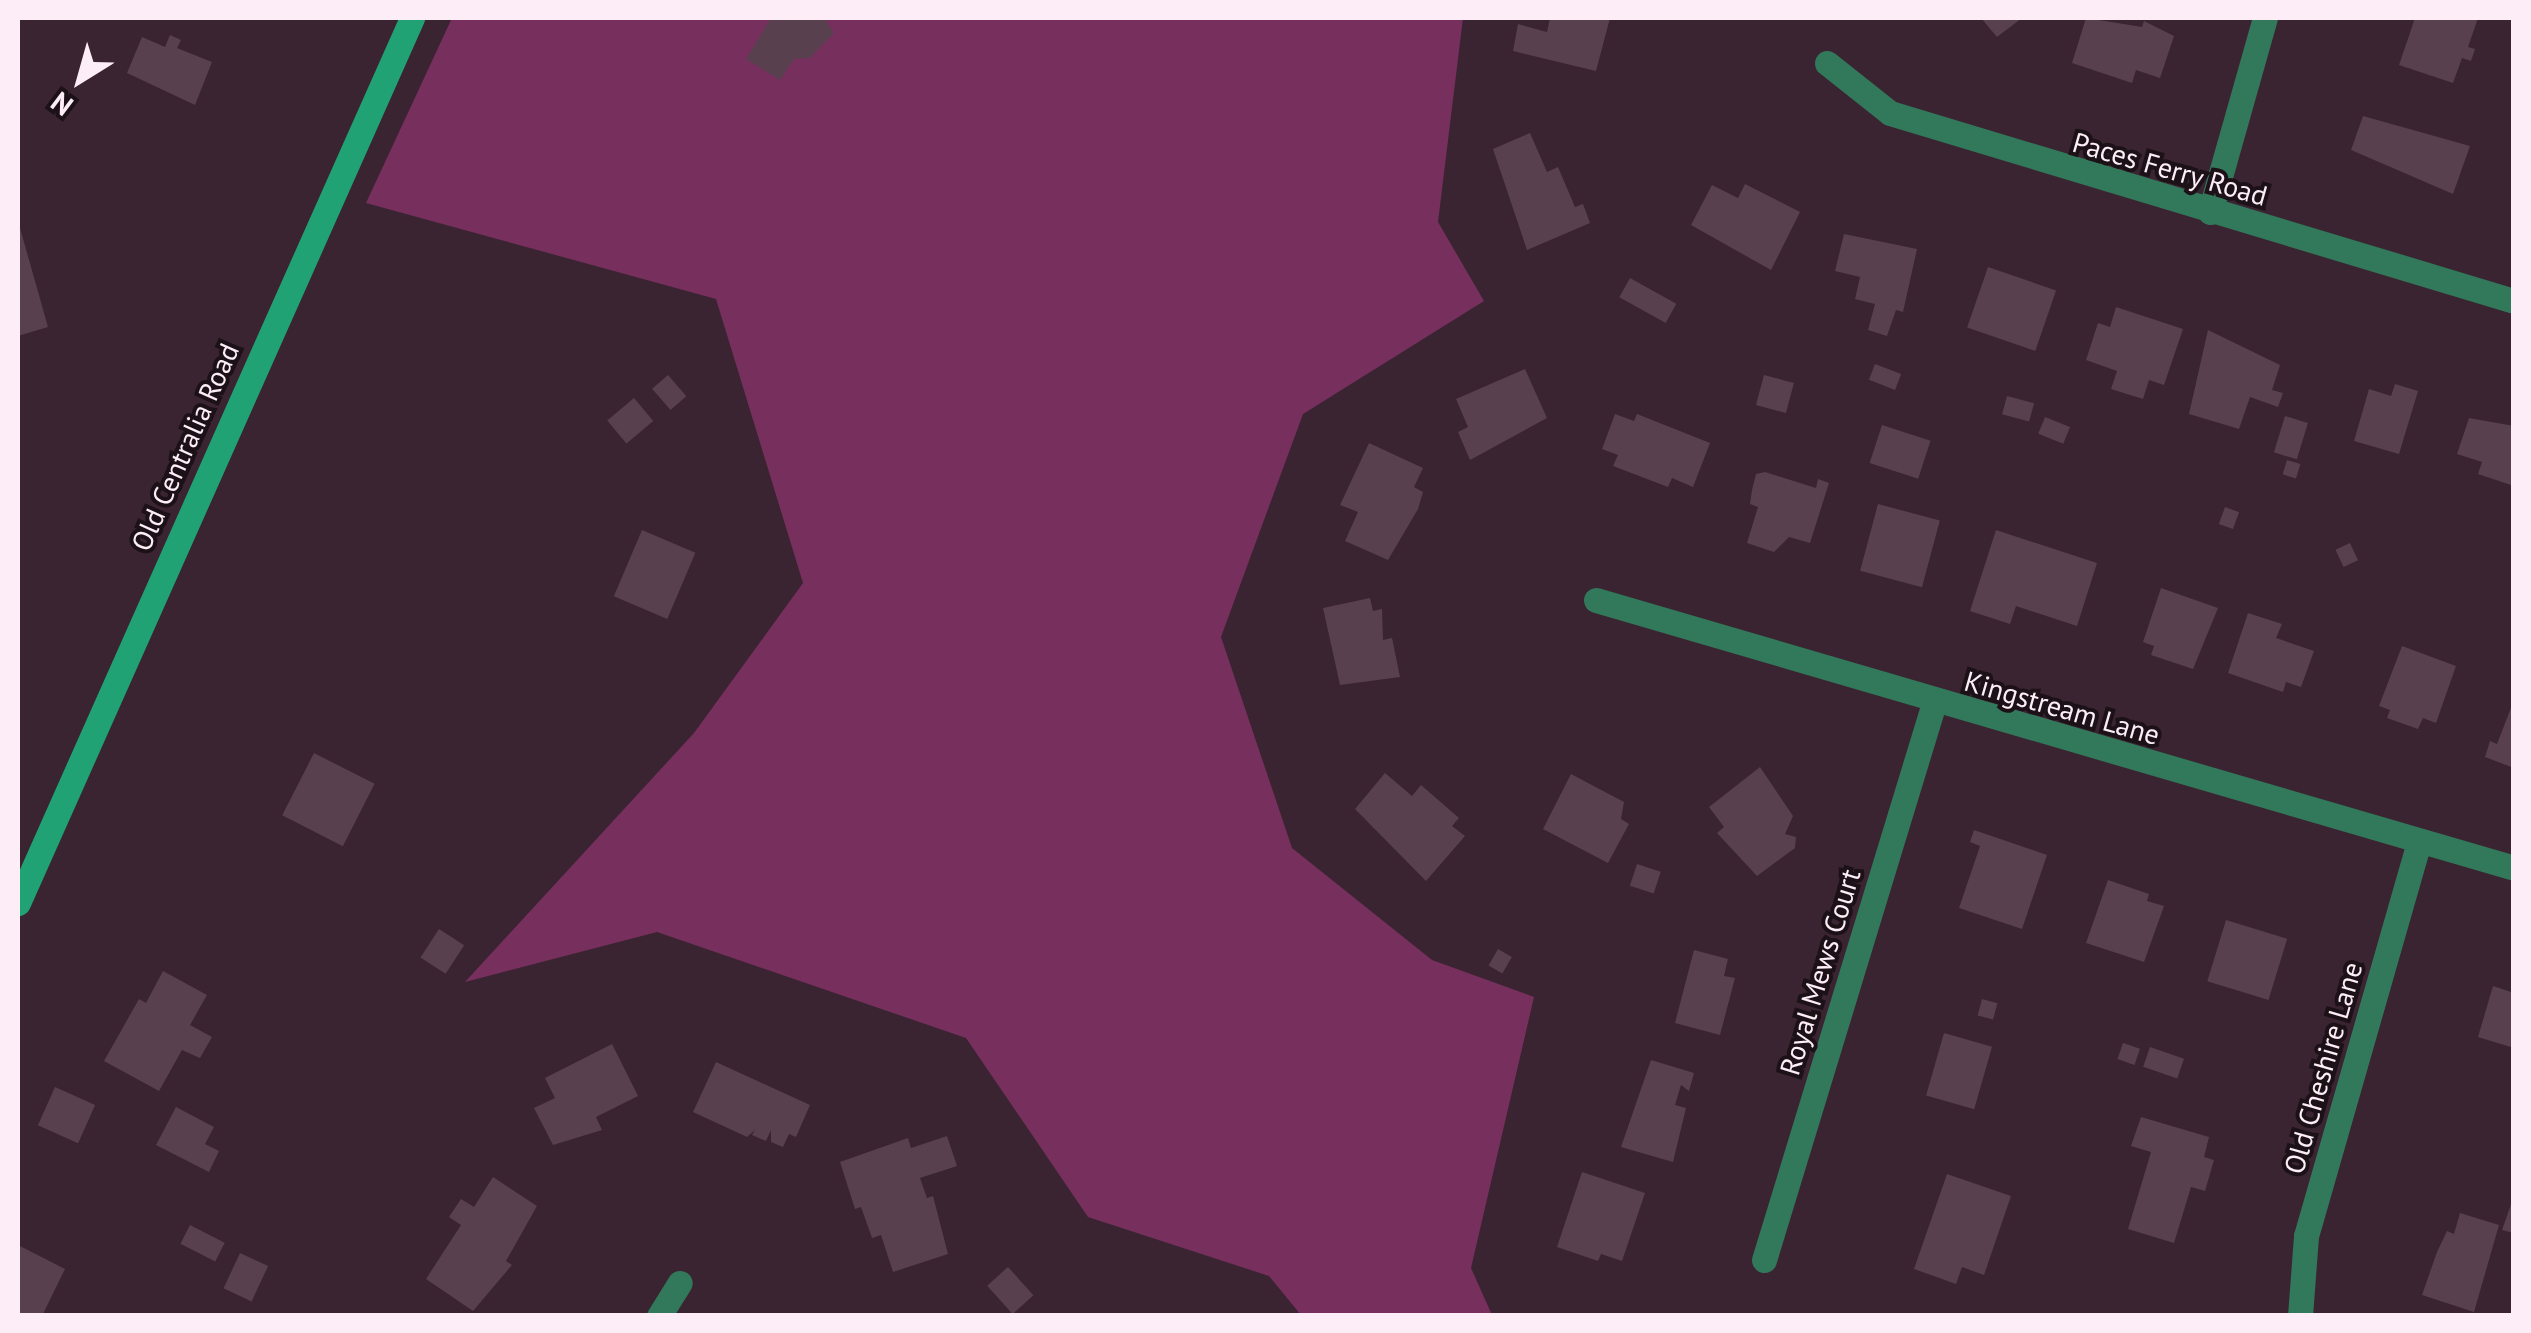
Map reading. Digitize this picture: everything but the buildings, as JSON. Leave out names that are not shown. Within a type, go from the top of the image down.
[{"type":"street","name":"Old Centralia Road","points":[[18,902],[412,18]]},
{"type":"street","points":[[2210,212],[2265,18]]},
{"type":"street","name":"Paces Ferry Road","points":[[1827,63],[1890,114],[2514,301]]},
{"type":"street","name":"Kingstream Lane","points":[[1596,600],[1934,702],[2514,868]]},
{"type":"street","name":"Royal Mews Court","points":[[1764,1260],[1934,702]]},
{"type":"street","name":"Old Cheshire Lane","points":[[2300,1316],[2306,1236],[2419,841]]},
{"type":"street","points":[[659,1316],[680,1282]]},
{"type":"shaded area","points":[[452,18],[1463,18],[1438,222],[1484,301],[1303,414],[1221,637],[1292,848],[1432,960],[1534,997],[1471,1268],[1492,1315],[1301,1315],[1269,1276],[1088,1217],[966,1038],[657,932],[465,982],[694,733],[803,583],[716,299],[366,203]]}]
